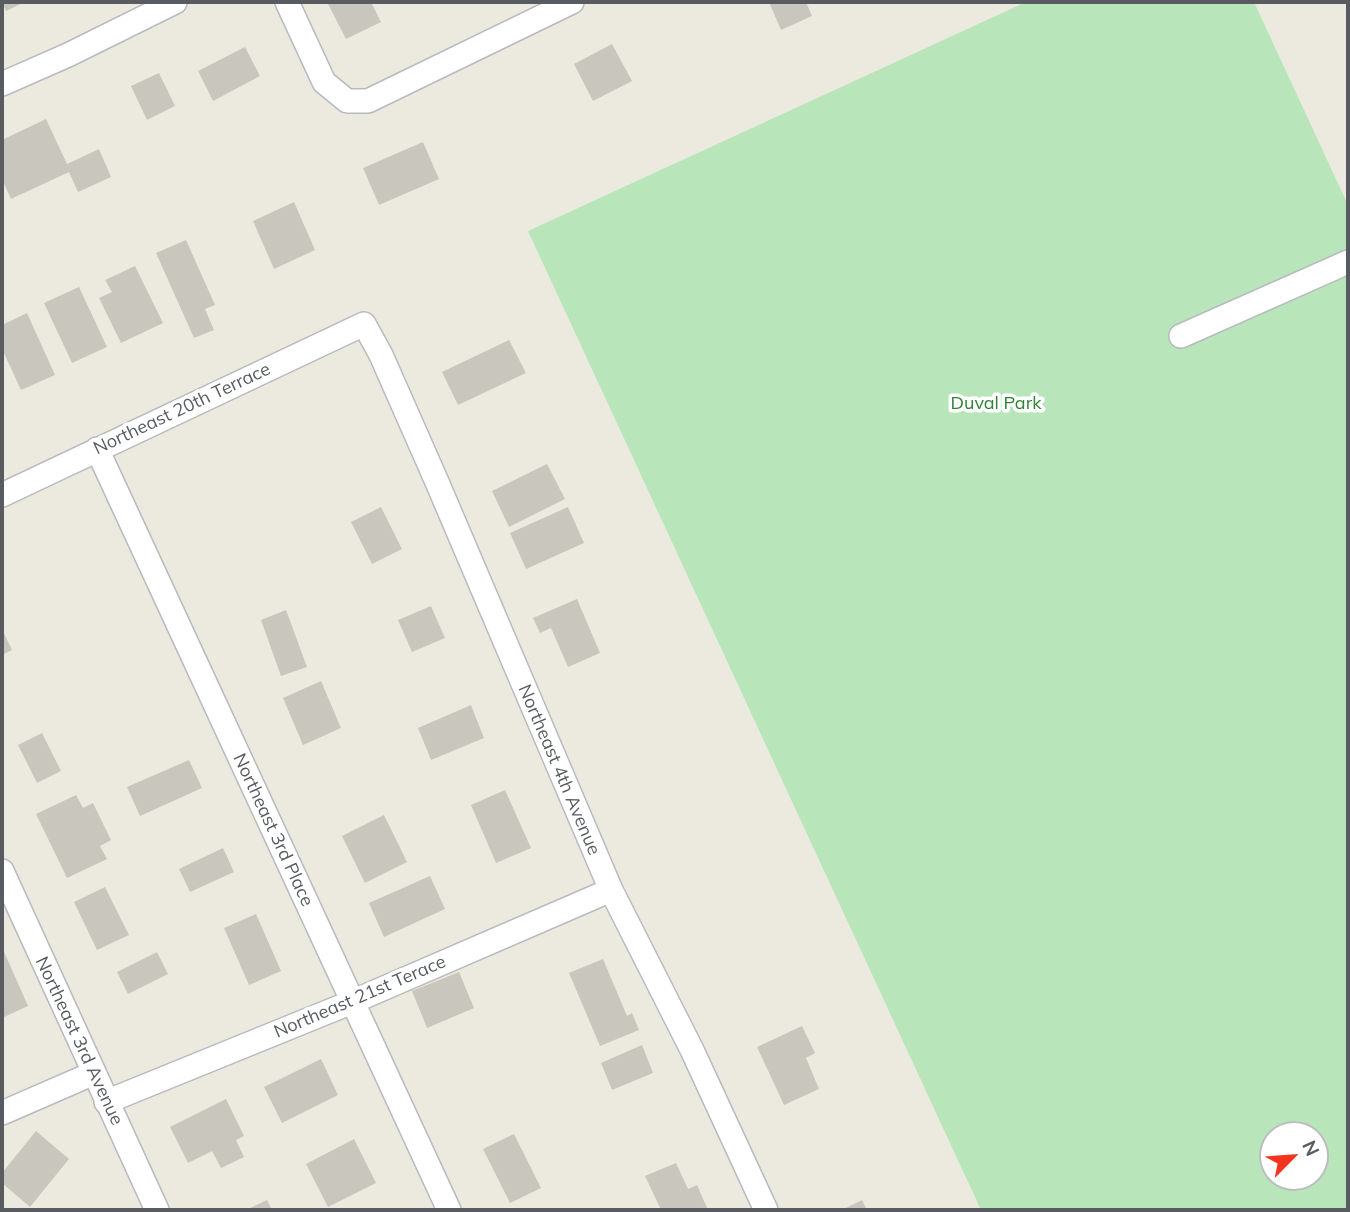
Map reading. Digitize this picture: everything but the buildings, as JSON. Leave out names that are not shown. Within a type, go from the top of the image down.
[{"type":"street","points":[[2,84],[175,2]]},
{"type":"street","points":[[287,2],[324,82],[347,101],[368,101],[572,2]]},
{"type":"street","points":[[1181,336],[1348,262]]},
{"type":"street","name":"Northeast 20th Terrace","points":[[2,495],[364,324]]},
{"type":"street","name":"Northeast 4th Avenue","points":[[364,324],[381,355],[437,482],[611,890],[692,1050],[766,1210]]},
{"type":"street","name":"Northeast 3rd Place","points":[[97,449],[449,1210]]},
{"type":"street","name":"Northeast 3rd Avenue","points":[[2,872],[157,1210]]},
{"type":"street","name":"Northeast 21st Terace","points":[[106,1102],[352,1002],[611,890]]},
{"type":"street","points":[[2,1113],[93,1073]]},
{"type":"green space","name":"Duval Park","points":[[1026,2],[1254,2],[1348,205],[1348,1210],[981,1210],[528,231]]}]
